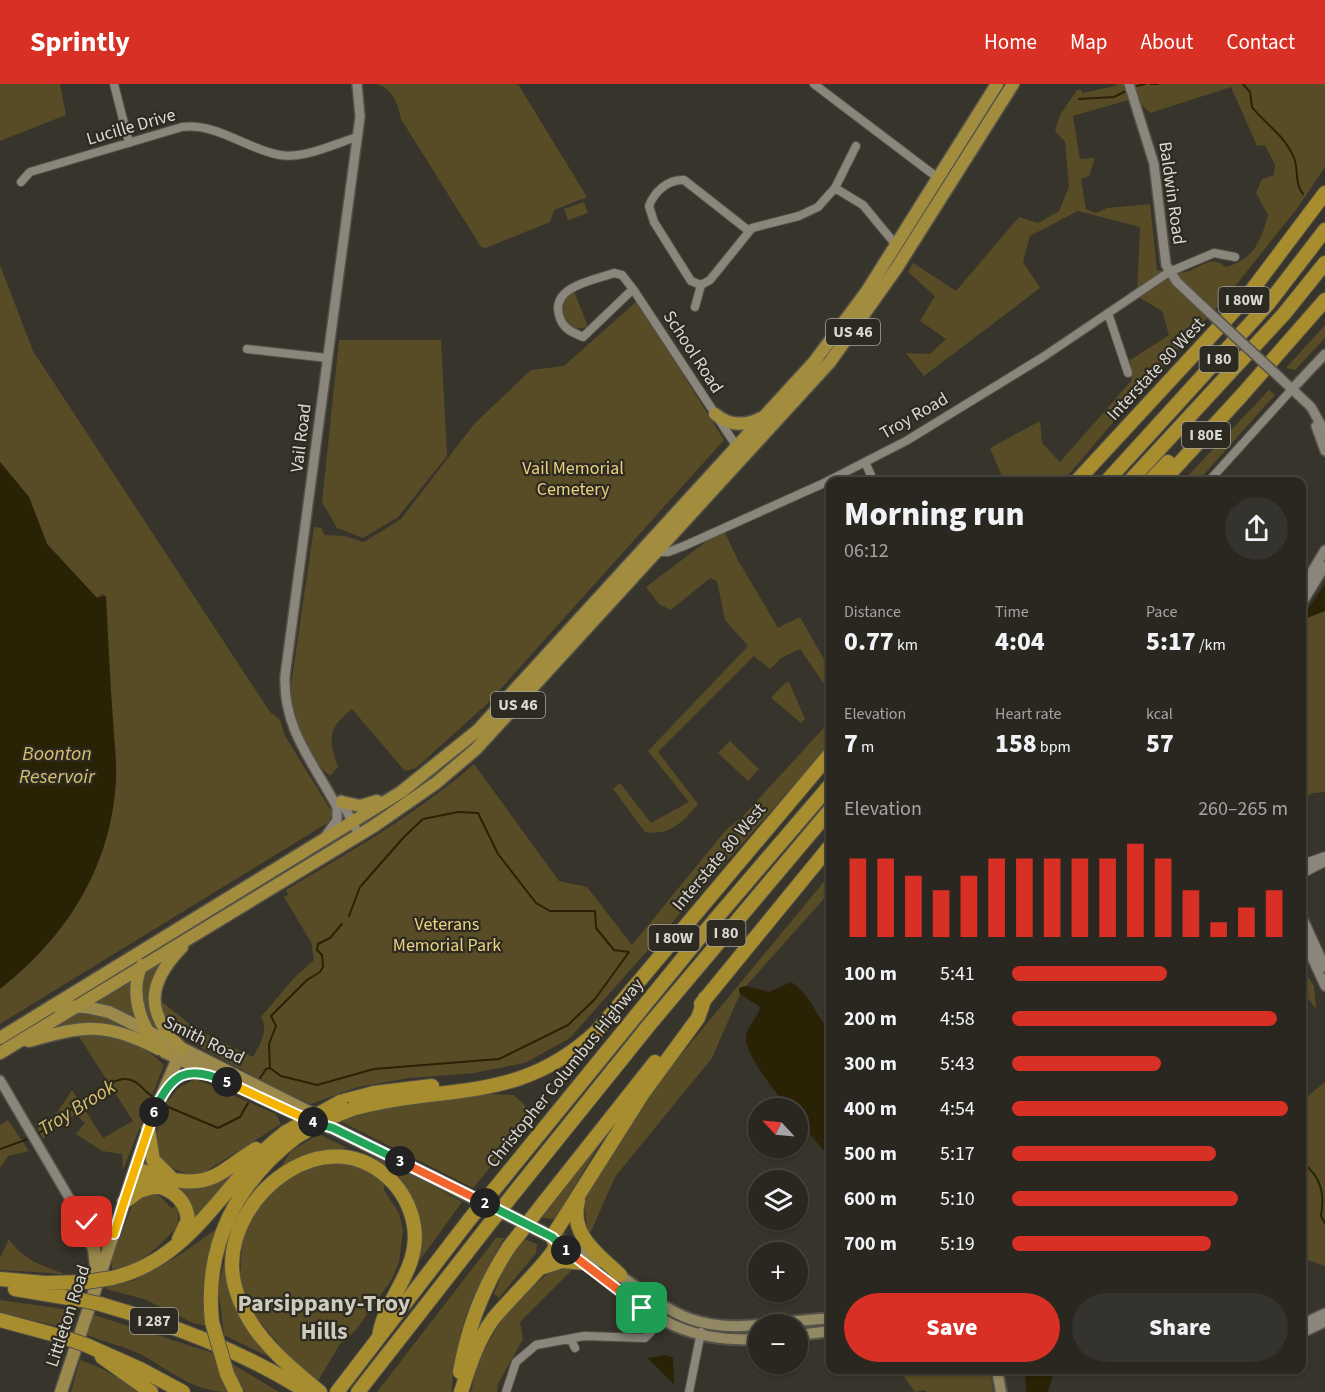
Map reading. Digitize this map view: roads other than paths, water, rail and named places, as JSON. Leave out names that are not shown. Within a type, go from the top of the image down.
[{"type":"highway","name":"US 46","points":[[0,1038],[408,787],[483,725],[814,362],[844,323],[896,245],[997,84]]},
{"type":"highway","name":"US 46","points":[[0,1053],[358,835],[436,783],[476,749],[798,399],[852,334],[1013,84]]},
{"type":"highway","name":"Interstate 80 West","points":[[1081,477],[1246,298],[1325,193]]},
{"type":"highway","name":"I 80","points":[[1111,477],[1268,304],[1325,231]]},
{"type":"highway","name":"I 80","points":[[1134,477],[1284,315],[1325,263]]},
{"type":"highway","name":"I 80E","points":[[1167,477],[1325,300]]},
{"type":"highway","points":[[1154,477],[1238,392],[1248,387]]},
{"type":"highway","points":[[1088,477],[1153,398]]},
{"type":"highway","points":[[715,414],[723,420],[734,423],[748,423],[765,416]]},
{"type":"highway","points":[[693,512],[730,465],[738,452],[737,447]]},
{"type":"highway","name":"Interstate 80 West","points":[[291,1134],[327,1119],[346,1106],[496,1086],[529,1077],[572,1053],[598,1030],[826,759]]},
{"type":"highway","points":[[342,802],[365,806],[408,787]]},
{"type":"highway","name":"Christopher Columbus Highway","points":[[338,1391],[469,1220],[693,945],[826,790]]},
{"type":"highway","name":"Christopher Columbus Highway","points":[[358,1392],[643,1032],[826,816]]},
{"type":"highway","points":[[460,1392],[463,1356],[471,1322],[491,1276],[509,1247],[705,998],[826,851]]},
{"type":"highway","points":[[165,1052],[148,1032],[136,996],[137,978],[141,967],[156,949],[255,889],[297,856]]},
{"type":"highway","points":[[180,1054],[158,1019],[155,1007],[156,986],[167,964],[196,934]]},
{"type":"highway","points":[[460,1392],[477,1346],[492,1321],[554,1251],[556,1245],[552,1237],[644,1093],[698,1018],[705,998]]},
{"type":"highway","points":[[13,1044],[60,1031],[94,1027],[130,1035],[165,1052]]},
{"type":"highway","points":[[148,1129],[153,1160],[171,1179]]},
{"type":"highway","points":[[134,1174],[190,1182],[210,1178],[291,1134]]},
{"type":"highway","points":[[0,1279],[45,1283],[91,1283],[147,1267],[189,1237],[248,1165],[291,1134]]},
{"type":"highway","points":[[236,1392],[227,1374],[212,1322],[212,1273],[227,1217],[252,1177],[291,1134]]},
{"type":"highway","points":[[320,1392],[282,1359],[256,1330],[240,1300],[232,1272],[236,1242],[245,1219],[267,1189],[293,1167],[324,1157],[354,1159],[382,1173],[398,1188],[408,1205],[414,1226],[413,1258],[399,1292],[381,1322],[379,1337]]},
{"type":"highway","points":[[134,1174],[174,1193],[181,1200],[188,1220],[177,1242],[147,1267]]},
{"type":"highway","points":[[124,1202],[139,1191],[157,1186]]},
{"type":"highway","points":[[581,1190],[576,1214],[580,1232],[588,1245],[620,1275]]},
{"type":"highway","points":[[538,1269],[562,1261],[585,1263]]},
{"type":"highway","name":"I 287","points":[[0,1287],[100,1304],[208,1340],[269,1370],[307,1392]]},
{"type":"highway","points":[[0,1320],[63,1337],[90,1347],[183,1392]]},
{"type":"highway","points":[[208,1340],[229,1357],[290,1392]]},
{"type":"highway","points":[[90,1347],[107,1363],[151,1392]]},
{"type":"main road","name":"Smith Road","points":[[52,1006],[76,1006],[109,1012],[148,1032],[208,1074],[311,1121],[333,1128],[552,1237],[572,1244],[620,1275],[663,1307],[703,1324],[724,1327],[748,1326]]},
{"type":"main road","name":"Smith Road","points":[[165,1052],[180,1054],[317,1114],[333,1128]]},
{"type":"main road","name":"Littleton Road","points":[[62,1392],[91,1283],[114,1234],[148,1129],[180,1054]]},
{"type":"main road","points":[[167,1084],[186,1074],[208,1074]]},
{"type":"main road","points":[[78,1213],[95,1254],[91,1283]]},
{"type":"main road","name":"Smith Road","points":[[552,1237],[642,1308],[671,1327],[700,1336],[733,1340],[748,1339]]},
{"type":"main road","points":[[808,1320],[826,1318]]},
{"type":"main road","points":[[808,1334],[826,1332]]},
{"type":"main road","points":[[998,1374],[1001,1392]]},
{"type":"street","points":[[114,84],[129,143]]},
{"type":"street","name":"Vail Road","points":[[319,842],[337,820],[337,807],[327,786],[296,736],[284,694],[360,117],[357,84]]},
{"type":"street","points":[[814,84],[938,178]]},
{"type":"street","name":"Baldwin Road","points":[[1129,84],[1155,164],[1163,250],[1169,272]]},
{"type":"street","name":"Lucille Drive","points":[[21,183],[30,172],[182,127],[200,127],[264,150],[288,156],[357,137]]},
{"type":"street","points":[[695,307],[701,285],[710,280],[749,231],[761,224],[811,212],[835,188],[856,146]]},
{"type":"street","points":[[701,285],[691,281],[654,222],[649,210],[655,194],[670,182],[684,180],[749,231]]},
{"type":"street","points":[[835,188],[863,205],[896,245]]},
{"type":"street","name":"Troy Road","points":[[836,477],[940,420],[1169,272],[1214,253],[1235,257]]},
{"type":"street","points":[[1169,272],[1211,314],[1293,388],[1311,407],[1325,432]]},
{"type":"street","name":"School Road","points":[[633,289],[582,337],[563,326],[557,308],[566,291],[614,273],[622,275],[633,289],[737,447]]},
{"type":"street","points":[[1108,313],[1128,373]]},
{"type":"street","points":[[247,349],[327,358]]},
{"type":"street","points":[[1213,477],[1325,354]]},
{"type":"street","points":[[1293,388],[1314,421],[1325,451]]},
{"type":"street","points":[[865,462],[872,477]]},
{"type":"street","name":"Troy Road","points":[[657,552],[668,552],[684,546],[826,482]]},
{"type":"street","points":[[1306,581],[1325,550]]},
{"type":"street","points":[[1306,597],[1325,566]]},
{"type":"street","name":"Vail Road","points":[[327,786],[342,802],[354,821],[358,835]]},
{"type":"street","points":[[1306,863],[1325,856]]},
{"type":"street","points":[[1306,872],[1325,862]]},
{"type":"street","points":[[1306,926],[1325,967]]},
{"type":"street","points":[[1306,945],[1325,986]]},
{"type":"street","points":[[0,1080],[78,1213],[94,1227],[114,1234]]},
{"type":"street","points":[[506,1392],[512,1369],[528,1349],[547,1342],[572,1340],[584,1336],[642,1339],[649,1335],[652,1328],[642,1308]]},
{"type":"street","points":[[1306,1322],[1325,1313]]},
{"type":"street","points":[[1306,1331],[1325,1322]]},
{"type":"street","points":[[689,1392],[703,1324]]},
{"type":"street","points":[[572,1340],[575,1348]]},
{"type":"water","name":"Boonton Reservoir","points":[[0,462],[29,497],[47,544],[97,598],[106,596],[116,779],[113,811],[105,841],[95,870],[81,897],[65,923],[45,946],[24,969],[0,989]]},
{"type":"water","points":[[1325,584],[1325,611],[1306,618],[1306,612]]},
{"type":"water","points":[[791,982],[803,992],[826,1027],[826,1153],[808,1132],[808,1098],[781,1098],[750,1053],[746,1036],[760,1007],[740,994],[739,988],[746,986],[769,992]]},
{"type":"water","points":[[665,1355],[673,1358],[674,1384],[647,1358]]},
{"type":"water","points":[[1025,1374],[1053,1374],[1048,1392],[1026,1392]]},
{"type":"waterway","points":[[1137,86],[1145,84]]},
{"type":"waterway","points":[[1151,84],[1158,84]]},
{"type":"waterway","points":[[1243,84],[1250,92],[1252,107],[1290,150],[1294,158],[1298,185],[1303,194]]},
{"type":"waterway","points":[[1079,99],[1114,97],[1126,91]]},
{"type":"waterway","name":"Troy Brook","points":[[270,1068],[281,1076],[317,1085],[374,1069],[499,1059],[568,1025],[595,999],[629,952],[614,950],[596,928],[595,911],[550,911],[536,903],[498,854],[478,813],[458,812],[423,819],[360,887],[349,916]]},
{"type":"waterway","name":"Troy Brook","points":[[259,1080],[266,1069],[270,1068],[269,1044],[276,1026],[271,1016],[307,980],[320,972],[323,967],[322,955],[317,950],[318,944],[330,938],[342,924]]},
{"type":"waterway","name":"Troy Brook","points":[[36,1135],[94,1093],[117,1080],[134,1081],[152,1096]]},
{"type":"waterway","name":"Troy Brook","points":[[166,1106],[218,1128],[240,1117],[248,1103]]},
{"type":"waterway","name":"Troy Brook","points":[[0,1149],[31,1138]]},
{"type":"waterway","name":"Troy Brook","points":[[1306,1166],[1314,1173],[1320,1186],[1321,1216],[1325,1223]]},
{"type":"district","name":"Parsippany-Troy Hills","points":[[324,1317]]},
{"type":"park label","name":"Vail Memorial Cemetery","points":[[573,478]]},
{"type":"park label","name":"Veterans Memorial Park","points":[[447,934]]}]
